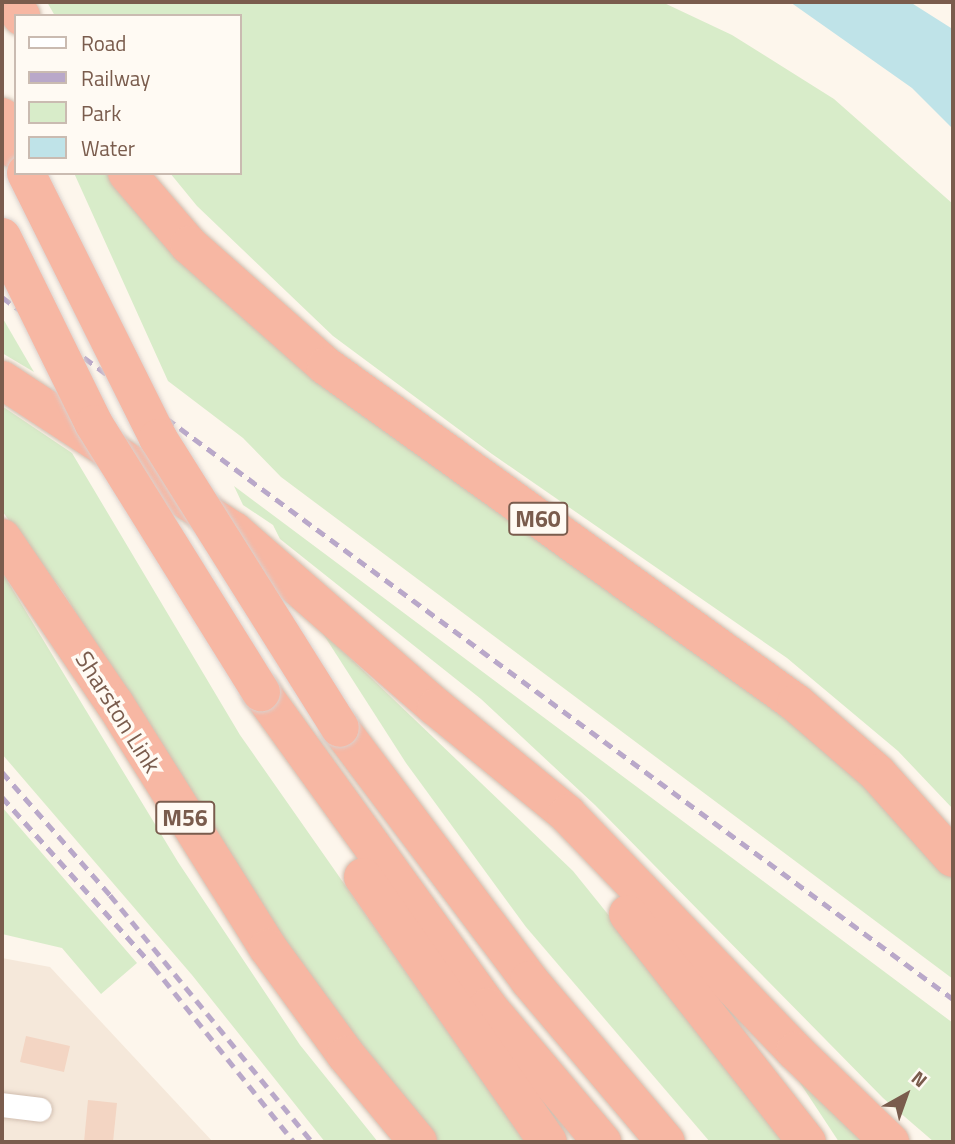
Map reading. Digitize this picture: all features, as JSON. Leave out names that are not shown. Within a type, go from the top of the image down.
[{"type":"highway","points":[[2,117],[14,145]]},
{"type":"highway","points":[[27,175],[158,438],[340,727],[529,980],[666,1142]]},
{"type":"highway","name":"M60","points":[[129,175],[189,245],[326,366],[796,703],[877,773],[953,858]]},
{"type":"highway","points":[[2,237],[94,424],[261,692],[488,1007],[602,1142]]},
{"type":"highway","points":[[2,380],[234,531],[436,707],[567,814],[795,1051],[890,1142]]},
{"type":"highway","name":"Sharston Link","points":[[2,538],[115,704],[268,948],[376,1094]]},
{"type":"highway","points":[[261,692],[325,820],[548,1142]]},
{"type":"highway","points":[[436,707],[664,956],[807,1142]]},
{"type":"highway","name":"M56","points":[[376,1094],[405,1142]]},
{"type":"highway","name":"M56","points":[[376,1094],[418,1142]]},
{"type":"street","points":[[2,1105],[40,1110]]},
{"type":"shaded area","points":[[2,958],[50,967],[213,1142],[2,1142]]},
{"type":"green space","points":[[47,2],[662,2],[732,35],[834,99],[953,204],[953,809],[898,751],[787,658],[492,454],[333,336],[197,206],[172,175],[242,175],[242,14],[54,14]]},
{"type":"green space","points":[[75,175],[112,175],[842,759],[914,831],[953,879],[953,979],[281,477],[243,438],[168,381]]},
{"type":"green space","points":[[2,317],[34,372],[2,353]]},
{"type":"green space","points":[[2,406],[72,453],[240,735],[525,1142],[438,1142],[344,1025],[234,867],[63,592],[2,511]]},
{"type":"green space","points":[[234,486],[953,1023],[953,1142],[934,1142],[883,1098],[595,805],[481,699],[280,539],[273,525],[243,505]]},
{"type":"green space","points":[[2,572],[178,862],[300,1045],[378,1142],[325,1142],[192,975],[2,754]]},
{"type":"green space","points":[[320,629],[573,871],[792,1142],[710,1142],[526,927],[406,763]]},
{"type":"green space","points":[[2,807],[137,963],[101,994],[62,948],[2,934]]},
{"type":"green space","points":[[777,1048],[872,1142],[839,1142]]},
{"type":"water","points":[[790,2],[910,2],[951,28],[953,129],[912,88]]},
{"type":"building","points":[[26,1036],[70,1046],[64,1072],[20,1062]]},
{"type":"building","points":[[88,1100],[117,1103],[113,1142],[84,1142]]},
{"type":"railway","points":[[2,297],[953,999]]},
{"type":"railway","points":[[2,772],[110,895],[312,1142]]},
{"type":"railway","points":[[2,797],[153,966],[294,1142]]}]
